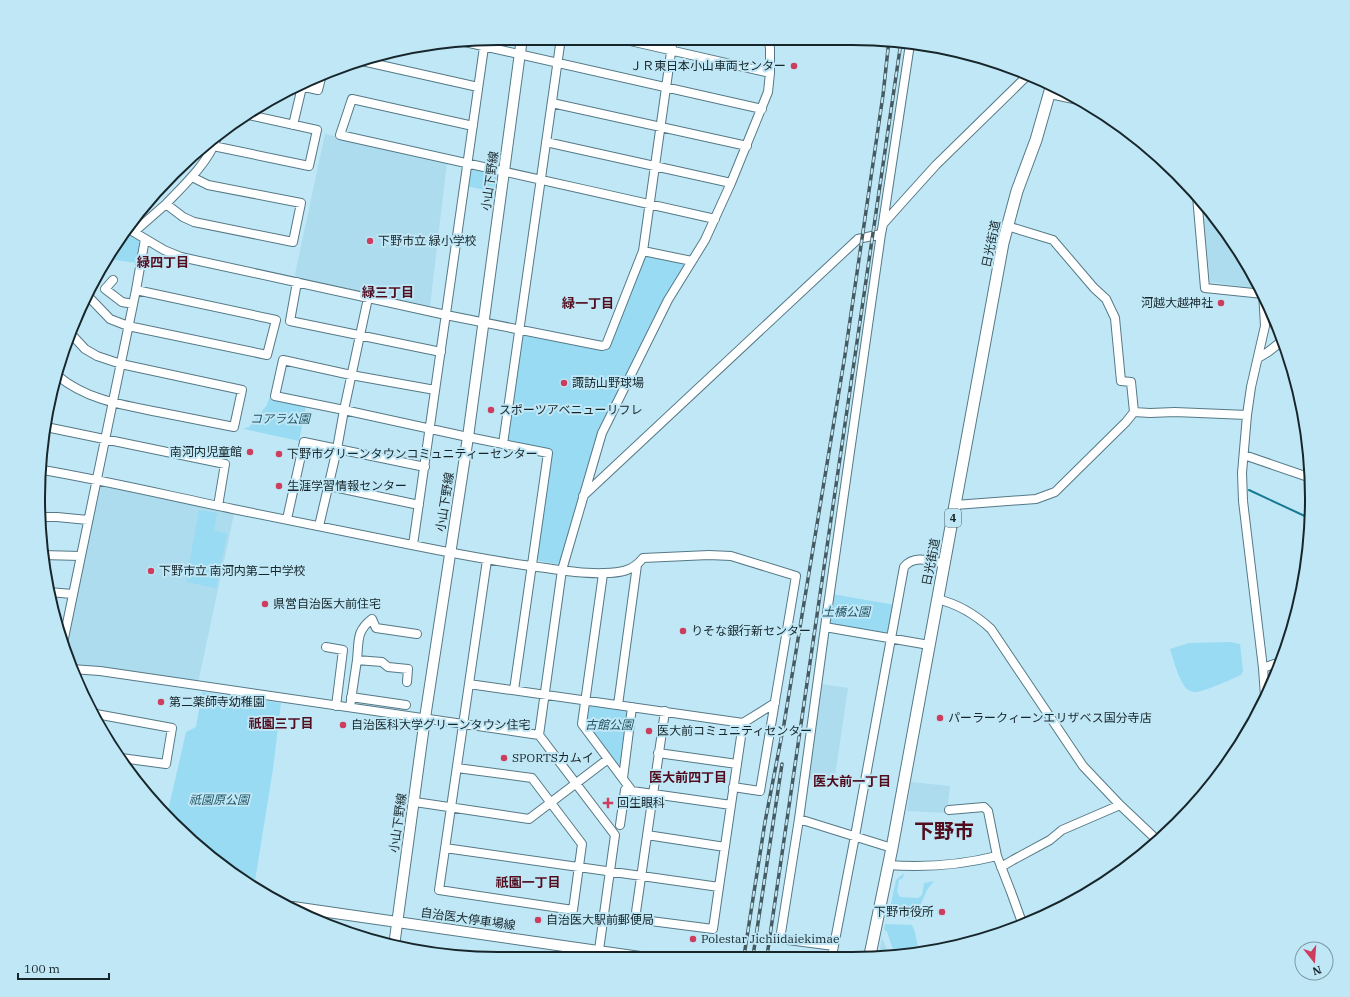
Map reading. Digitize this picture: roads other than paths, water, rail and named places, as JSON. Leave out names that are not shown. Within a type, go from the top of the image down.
[{"type":"highway","name":"日光街道","points":[[871,951],[892,848],[1007,226],[1017,191],[1036,140],[1050,91]]},
{"type":"main road","name":"小山下野線","points":[[395,940],[450,552],[468,438],[521,45]]},
{"type":"main road","name":"自治医大停車場線","points":[[307,909],[586,952]]},
{"type":"street","points":[[413,545],[485,45]]},
{"type":"street","points":[[492,45],[557,63],[762,109]]},
{"type":"street","points":[[503,444],[560,45]]},
{"type":"street","points":[[646,45],[770,72]]},
{"type":"street","points":[[133,231],[145,240],[181,257],[446,315],[602,346],[606,345],[643,251],[672,45]]},
{"type":"street","points":[[599,952],[615,835],[539,735],[562,570],[602,432],[668,300],[705,240],[762,109],[768,92],[770,72],[769,45]]},
{"type":"street","points":[[834,946],[780,939],[799,819],[881,234],[909,49]]},
{"type":"street","points":[[372,63],[478,87]]},
{"type":"street","points":[[883,224],[936,165],[1023,79]]},
{"type":"street","points":[[307,88],[318,90],[320,82]]},
{"type":"street","points":[[293,125],[300,91]]},
{"type":"street","points":[[473,126],[352,98],[340,135],[468,163],[504,173],[715,219]]},
{"type":"street","points":[[552,103],[747,146]]},
{"type":"street","points":[[217,143],[309,166],[316,130],[255,116]]},
{"type":"street","points":[[546,142],[731,183]]},
{"type":"street","points":[[135,228],[166,204],[192,177],[212,147]]},
{"type":"street","points":[[166,204],[183,217],[194,222],[293,242],[301,203],[208,185],[192,177]]},
{"type":"street","points":[[1199,207],[1205,288],[1255,292]]},
{"type":"street","points":[[1007,226],[1053,240],[1094,288],[1106,298],[1115,318],[1121,381],[1131,382],[1134,412]]},
{"type":"street","points":[[583,496],[858,239],[881,234]]},
{"type":"street","points":[[63,626],[73,594],[145,240]]},
{"type":"street","points":[[643,251],[692,261]]},
{"type":"street","points":[[113,280],[105,289],[122,302],[133,304]]},
{"type":"street","points":[[297,282],[290,320],[441,352]]},
{"type":"street","points":[[91,299],[110,318],[128,326],[267,355],[276,320],[136,290]]},
{"type":"street","points":[[319,526],[337,449],[368,298]]},
{"type":"street","points":[[1264,312],[1265,326],[1251,387],[1247,415],[1242,473],[1243,501],[1264,685]]},
{"type":"street","points":[[61,378],[84,393],[112,402],[234,427],[242,390],[120,364],[97,356],[85,349],[75,338]]},
{"type":"street","points":[[1258,358],[1278,344]]},
{"type":"street","points":[[435,390],[351,375],[283,360],[276,396],[468,438],[548,453],[514,690]]},
{"type":"street","points":[[955,504],[1036,499],[1055,492],[1126,422],[1134,412],[1142,411],[1150,413],[1175,412],[1247,415]]},
{"type":"street","points":[[51,428],[225,464],[218,506]]},
{"type":"street","points":[[287,519],[304,442],[425,467]]},
{"type":"street","points":[[1244,455],[1304,476]]},
{"type":"street","points":[[46,471],[96,479],[218,506],[487,560],[603,574],[619,572],[637,565],[643,558],[709,555],[731,556],[796,576],[760,791],[734,787]]},
{"type":"street","points":[[328,486],[419,506]]},
{"type":"street","points":[[46,517],[57,516],[88,520]]},
{"type":"street","points":[[49,555],[81,556]]},
{"type":"street","points":[[833,952],[904,567],[908,563],[918,559],[944,564]]},
{"type":"street","points":[[457,768],[532,778],[582,844],[573,910],[439,890],[487,560]]},
{"type":"street","points":[[618,705],[637,565]]},
{"type":"street","points":[[603,574],[582,724],[632,791]]},
{"type":"street","points":[[55,593],[73,594]]},
{"type":"street","points":[[937,599],[948,602],[972,614],[991,629],[1083,766],[1120,805],[1153,837]]},
{"type":"street","points":[[350,708],[356,660],[363,626],[372,619],[376,628],[417,634]]},
{"type":"street","points":[[825,627],[929,646]]},
{"type":"street","points":[[326,647],[343,650],[336,706]]},
{"type":"street","points":[[356,660],[382,662],[388,667],[408,669],[407,682]]},
{"type":"street","points":[[1263,668],[1273,664]]},
{"type":"street","points":[[79,670],[100,671],[539,735]]},
{"type":"street","points":[[469,684],[743,723],[775,703]]},
{"type":"street","points":[[351,697],[406,705]]},
{"type":"street","points":[[623,778],[632,707]]},
{"type":"street","points":[[664,711],[635,919],[713,930],[743,723]]},
{"type":"street","points":[[101,715],[172,728],[166,764],[127,759]]},
{"type":"street","points":[[658,753],[737,764]]},
{"type":"street","points":[[414,802],[530,819],[608,759]]},
{"type":"street","points":[[620,825],[624,790],[731,805]]},
{"type":"street","points":[[1002,868],[1013,860],[1050,840],[1062,830],[1120,805]]},
{"type":"street","points":[[949,810],[984,808],[988,811],[997,856],[1020,919]]},
{"type":"street","points":[[799,819],[892,848]]},
{"type":"street","points":[[647,835],[725,847]]},
{"type":"street","points":[[445,848],[719,887]]},
{"type":"street","points":[[888,865],[953,865],[997,856]]},
{"type":"waterway","points":[[1249,490],[1304,516]]},
{"type":"railway","points":[[745,952],[765,822],[784,724],[845,355],[883,95],[888,47]]},
{"type":"railway","points":[[768,952],[900,48]]},
{"type":"railway","points":[[754,952],[782,764]]},
{"type":"place","name":"ＪＲ東日本小山車両センター","points":[[794,66]]},
{"type":"place","name":"下野市立 緑小学校","points":[[370,241]]},
{"type":"place","name":"河越大越神社","points":[[1221,303]]},
{"type":"place","name":"諏訪山野球場","points":[[564,383]]},
{"type":"place","name":"スポーツアベニューリフレ","points":[[491,410]]},
{"type":"place","name":"南河内児童館","points":[[250,452]]},
{"type":"place","name":"下野市グリーンタウンコミュニティーセンター","points":[[279,454]]},
{"type":"place","name":"生涯学習情報センター","points":[[279,486]]},
{"type":"place","name":"下野市立 南河内第二中学校","points":[[151,571]]},
{"type":"place","name":"県営自治医大前住宅","points":[[265,604]]},
{"type":"place","name":"りそな銀行新センター","points":[[683,631]]},
{"type":"place","name":"第二薬師寺幼稚園","points":[[161,702]]},
{"type":"place","name":"パーラークィーンエリザベス国分寺店","points":[[940,718]]},
{"type":"place","name":"自治医科大学グリーンタウン住宅","points":[[343,725]]},
{"type":"place","name":"医大前コミュニティセンター","points":[[649,731]]},
{"type":"place","name":"SPORTSカムイ","points":[[504,758]]},
{"type":"place","name":"回生眼科","points":[[608,803]]},
{"type":"place","name":"下野市役所","points":[[942,912]]},
{"type":"place","name":"自治医大駅前郵便局","points":[[538,920]]},
{"type":"place","name":"Polestar Jichiidaiekimae","points":[[693,939]]},
{"type":"district","name":"緑四丁目","points":[[163,262]]},
{"type":"district","name":"緑三丁目","points":[[388,292]]},
{"type":"district","name":"緑一丁目","points":[[588,303]]},
{"type":"district","name":"祇園三丁目","points":[[281,723]]},
{"type":"district","name":"医大前四丁目","points":[[688,777]]},
{"type":"district","name":"医大前一丁目","points":[[852,781]]},
{"type":"district","name":"下野市","points":[[944,831]]},
{"type":"district","name":"祇園一丁目","points":[[528,882]]},
{"type":"park label","name":"コアラ公園","points":[[280,419]]},
{"type":"park label","name":"土橋公園","points":[[846,612]]},
{"type":"park label","name":"古館公園","points":[[609,725]]},
{"type":"park label","name":"祇園原公園","points":[[219,800]]}]
